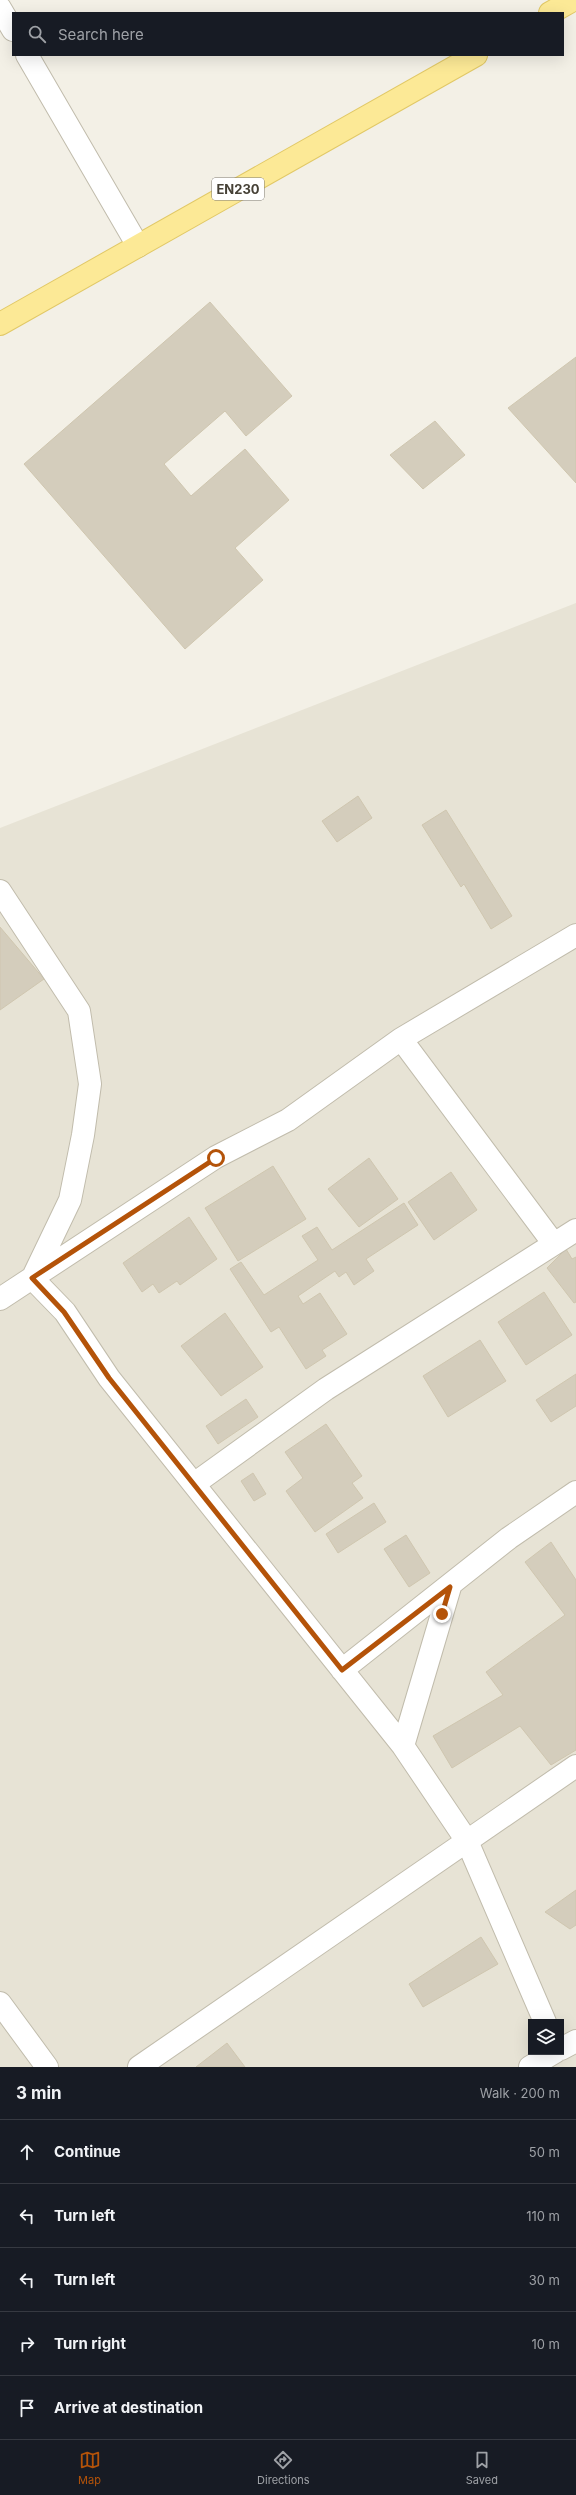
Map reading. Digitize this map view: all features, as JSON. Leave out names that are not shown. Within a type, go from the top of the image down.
[{"type":"main road","points":[[552,12],[573,0]]},
{"type":"main road","name":"EN230","points":[[0,324],[474,56]]},
{"type":"street","points":[[0,8],[12,28]]},
{"type":"street","points":[[28,56],[138,246]]},
{"type":"street","points":[[0,891],[79,1011],[90,1084],[83,1136],[70,1200],[32,1278]]},
{"type":"street","points":[[0,1299],[216,1158],[288,1120],[401,1040],[576,934]]},
{"type":"street","points":[[401,1040],[554,1244]]},
{"type":"street","points":[[194,1484],[326,1389],[576,1230]]},
{"type":"street","points":[[32,1278],[64,1312],[109,1378],[403,1746],[467,1841],[544,2019]]},
{"type":"street","points":[[342,1670],[450,1587],[509,1538],[576,1492]]},
{"type":"street","points":[[403,1746],[450,1587]]},
{"type":"street","points":[[139,2067],[576,1766]]},
{"type":"street","points":[[0,2003],[47,2067]]},
{"type":"street","points":[[564,2047],[576,2041]]},
{"type":"street","points":[[530,2067],[551,2055]]},
{"type":"street","points":[[557,2055],[563,2067]]},
{"type":"shaded area","points":[[576,603],[576,2067],[0,2067],[0,828]]},
{"type":"building","points":[[210,302],[292,396],[246,436],[225,411],[164,464],[191,496],[245,449],[289,500],[235,548],[263,580],[185,649],[24,464]]},
{"type":"building","points":[[576,357],[576,483],[508,408]]},
{"type":"building","points":[[435,421],[465,455],[423,489],[390,455]]},
{"type":"building","points":[[358,796],[372,818],[337,842],[322,821]]},
{"type":"building","points":[[446,810],[512,916],[491,929],[464,884],[461,887],[422,825]]},
{"type":"building","points":[[0,927],[44,979],[0,1010]]},
{"type":"building","points":[[369,1158],[398,1199],[359,1227],[328,1189]]},
{"type":"building","points":[[273,1166],[306,1219],[238,1261],[205,1208]]},
{"type":"building","points":[[451,1172],[477,1210],[434,1240],[408,1202]]},
{"type":"building","points":[[404,1203],[418,1225],[366,1259],[374,1271],[354,1285],[346,1272],[339,1277],[335,1271],[298,1296],[303,1304],[320,1293],[347,1334],[322,1350],[326,1356],[306,1369],[279,1327],[271,1332],[230,1269],[241,1262],[264,1295],[318,1260],[302,1236],[317,1227],[332,1250]]},
{"type":"building","points":[[189,1217],[217,1259],[180,1285],[177,1281],[159,1293],[153,1284],[142,1292],[123,1263]]},
{"type":"building","points":[[566,1249],[572,1259],[576,1257],[576,1302],[574,1303],[547,1268]]},
{"type":"building","points":[[544,1292],[572,1335],[526,1365],[498,1322]]},
{"type":"building","points":[[225,1313],[263,1367],[221,1396],[181,1346]]},
{"type":"building","points":[[480,1340],[506,1381],[448,1417],[423,1376]]},
{"type":"building","points":[[576,1374],[576,1406],[551,1422],[536,1400]]},
{"type":"building","points":[[246,1399],[258,1417],[218,1444],[206,1426]]},
{"type":"building","points":[[326,1424],[362,1476],[352,1483],[363,1498],[315,1532],[286,1491],[303,1478],[285,1452]]},
{"type":"building","points":[[253,1473],[266,1494],[254,1501],[241,1481]]},
{"type":"building","points":[[374,1503],[386,1522],[338,1553],[326,1534]]},
{"type":"building","points":[[406,1535],[430,1573],[409,1587],[384,1549]]},
{"type":"building","points":[[551,1542],[576,1580],[576,1750],[551,1765],[520,1726],[452,1768],[433,1736],[503,1695],[486,1672],[565,1615],[525,1562]]},
{"type":"building","points":[[576,1890],[576,1925],[570,1929],[545,1912]]},
{"type":"building","points":[[481,1937],[498,1964],[423,2007],[409,1984]]},
{"type":"building","points":[[227,2043],[245,2067],[196,2067]]},
{"type":"route","points":[[216,1158],[32,1278],[64,1312],[109,1378],[342,1670],[450,1587],[442,1614]]}]
